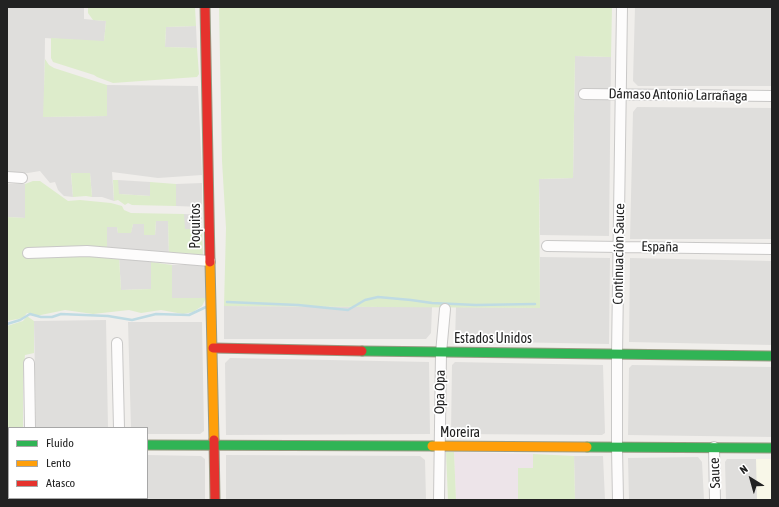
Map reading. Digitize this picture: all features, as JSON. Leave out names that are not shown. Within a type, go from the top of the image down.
[{"type":"street","name":"Poquitos","points":[[205,7],[215,500]]},
{"type":"street","name":"Continuación Sauce","points":[[618,500],[617,354],[622,7]]},
{"type":"street","name":"Dámaso Antonio Larrañaga","points":[[584,94],[772,96]]},
{"type":"street","points":[[7,177],[22,178]]},
{"type":"street","name":"España","points":[[548,246],[772,249]]},
{"type":"street","points":[[28,253],[87,251],[210,261]]},
{"type":"street","name":"Opa Opa","points":[[439,500],[441,353],[445,309]]},
{"type":"street","points":[[117,343],[119,427]]},
{"type":"street","name":"Estados Unidos","points":[[213,348],[441,353],[772,356]]},
{"type":"street","points":[[29,363],[30,427]]},
{"type":"street","name":"Moreira","points":[[148,445],[772,448]]},
{"type":"street","name":"Sauce","points":[[714,447],[715,500]]},
{"type":"shaded area","points":[[7,7],[84,7],[84,19],[106,21],[104,42],[45,38],[44,117],[106,116],[107,85],[198,86],[202,175],[158,178],[112,172],[114,201],[102,197],[92,197],[90,173],[71,174],[73,197],[64,196],[58,190],[55,182],[50,183],[40,171],[28,173],[7,173]]},
{"type":"shaded area","points":[[635,7],[772,7],[772,86],[638,86],[633,81]]},
{"type":"shaded area","points":[[196,26],[197,48],[165,47],[166,27]]},
{"type":"shaded area","points":[[575,56],[611,57],[609,236],[540,235],[539,179],[573,178]]},
{"type":"shaded area","points":[[637,107],[772,108],[772,239],[630,239],[633,112]]},
{"type":"shaded area","points":[[118,180],[150,182],[150,196],[118,194]]},
{"type":"shaded area","points":[[202,183],[202,207],[176,206],[176,184]]},
{"type":"shaded area","points":[[7,184],[25,184],[25,218],[7,217]]},
{"type":"shaded area","points":[[184,214],[202,215],[202,229],[184,229]]},
{"type":"shaded area","points":[[156,221],[168,221],[169,255],[107,249],[106,227],[117,227],[118,233],[131,232],[133,224],[144,224],[155,235]]},
{"type":"shaded area","points":[[119,257],[151,262],[151,289],[121,290]]},
{"type":"shaded area","points":[[540,257],[610,258],[609,344],[455,341],[456,307],[540,308]]},
{"type":"shaded area","points":[[630,258],[772,261],[772,345],[629,342]]},
{"type":"shaded area","points":[[172,265],[205,265],[206,298],[172,298]]},
{"type":"shaded area","points":[[224,306],[432,307],[431,333],[426,339],[224,339]]},
{"type":"shaded area","points":[[106,320],[108,427],[36,427],[34,321]]},
{"type":"shaded area","points":[[128,322],[202,322],[204,431],[200,434],[148,434],[148,427],[131,427]]},
{"type":"shaded area","points":[[230,358],[429,362],[430,434],[226,435],[225,363]]},
{"type":"shaded area","points":[[455,362],[603,365],[605,433],[602,435],[455,434],[451,432],[452,365]]},
{"type":"shaded area","points":[[632,365],[772,367],[772,437],[628,435],[629,368]]},
{"type":"shaded area","points":[[454,452],[533,454],[533,468],[518,469],[518,500],[456,500]]},
{"type":"shaded area","points":[[148,455],[201,456],[205,459],[205,500],[132,500],[148,499]]},
{"type":"shaded area","points":[[226,455],[420,456],[425,460],[426,500],[226,500]]},
{"type":"shaded area","points":[[574,456],[603,456],[605,500],[575,500]]},
{"type":"shaded area","points":[[698,457],[702,462],[704,500],[629,500],[628,458]]},
{"type":"shaded area","points":[[727,459],[772,459],[772,500],[726,500],[725,462]]},
{"type":"shaded area","points":[[756,459],[772,459],[772,500],[757,500]]},
{"type":"green space","points":[[88,7],[195,7],[196,26],[166,27],[165,47],[197,48],[199,74],[197,77],[113,83],[94,75],[53,62],[51,58],[51,38],[104,41],[106,21],[93,20],[88,13]]},
{"type":"green space","points":[[219,7],[612,7],[611,57],[575,56],[573,178],[539,179],[540,308],[224,306],[226,228],[222,161]]},
{"type":"green space","points":[[45,59],[49,65],[54,68],[107,85],[107,116],[43,117]]},
{"type":"green space","points":[[71,173],[90,173],[92,197],[73,197]]},
{"type":"green space","points":[[113,180],[118,180],[119,194],[150,196],[150,182],[176,184],[176,206],[132,205],[128,203],[125,205],[118,200],[114,201]]},
{"type":"green space","points":[[33,181],[40,181],[68,201],[80,200],[111,203],[122,206],[124,210],[131,213],[184,214],[185,229],[202,229],[203,255],[184,253],[169,255],[168,221],[156,221],[155,235],[144,235],[144,224],[133,224],[131,233],[118,233],[117,227],[107,227],[107,249],[119,257],[121,290],[151,289],[151,262],[172,265],[172,298],[206,298],[202,306],[193,312],[183,314],[161,310],[141,313],[129,310],[93,314],[65,310],[36,316],[27,313],[23,318],[7,321],[7,217],[25,218],[25,184]]},
{"type":"green space","points":[[27,316],[34,321],[34,353],[25,355],[23,379],[23,427],[8,427],[8,499],[24,500],[7,500],[7,326],[23,321]]},
{"type":"green space","points":[[446,452],[454,452],[456,500],[448,500]]},
{"type":"green space","points":[[533,454],[574,456],[575,500],[518,500],[518,468],[533,468]]},
{"type":"waterway","points":[[227,302],[298,305],[348,310],[365,300],[378,297],[432,303],[476,305],[535,304]]},
{"type":"waterway","points":[[7,324],[20,320],[30,314],[41,317],[52,317],[61,314],[108,316],[132,320],[156,314],[189,315],[206,307]]},
{"type":"traffic: fast","points":[[362,351],[772,356]]},
{"type":"traffic: fast","points":[[148,445],[432,446]]},
{"type":"traffic: fast","points":[[587,447],[772,448]]},
{"type":"traffic: slow","points":[[210,262],[214,440]]},
{"type":"traffic: slow","points":[[432,446],[587,447]]},
{"type":"traffic: jam","points":[[205,7],[210,262]]},
{"type":"traffic: jam","points":[[213,348],[362,351]]},
{"type":"traffic: jam","points":[[214,440],[215,500]]}]
